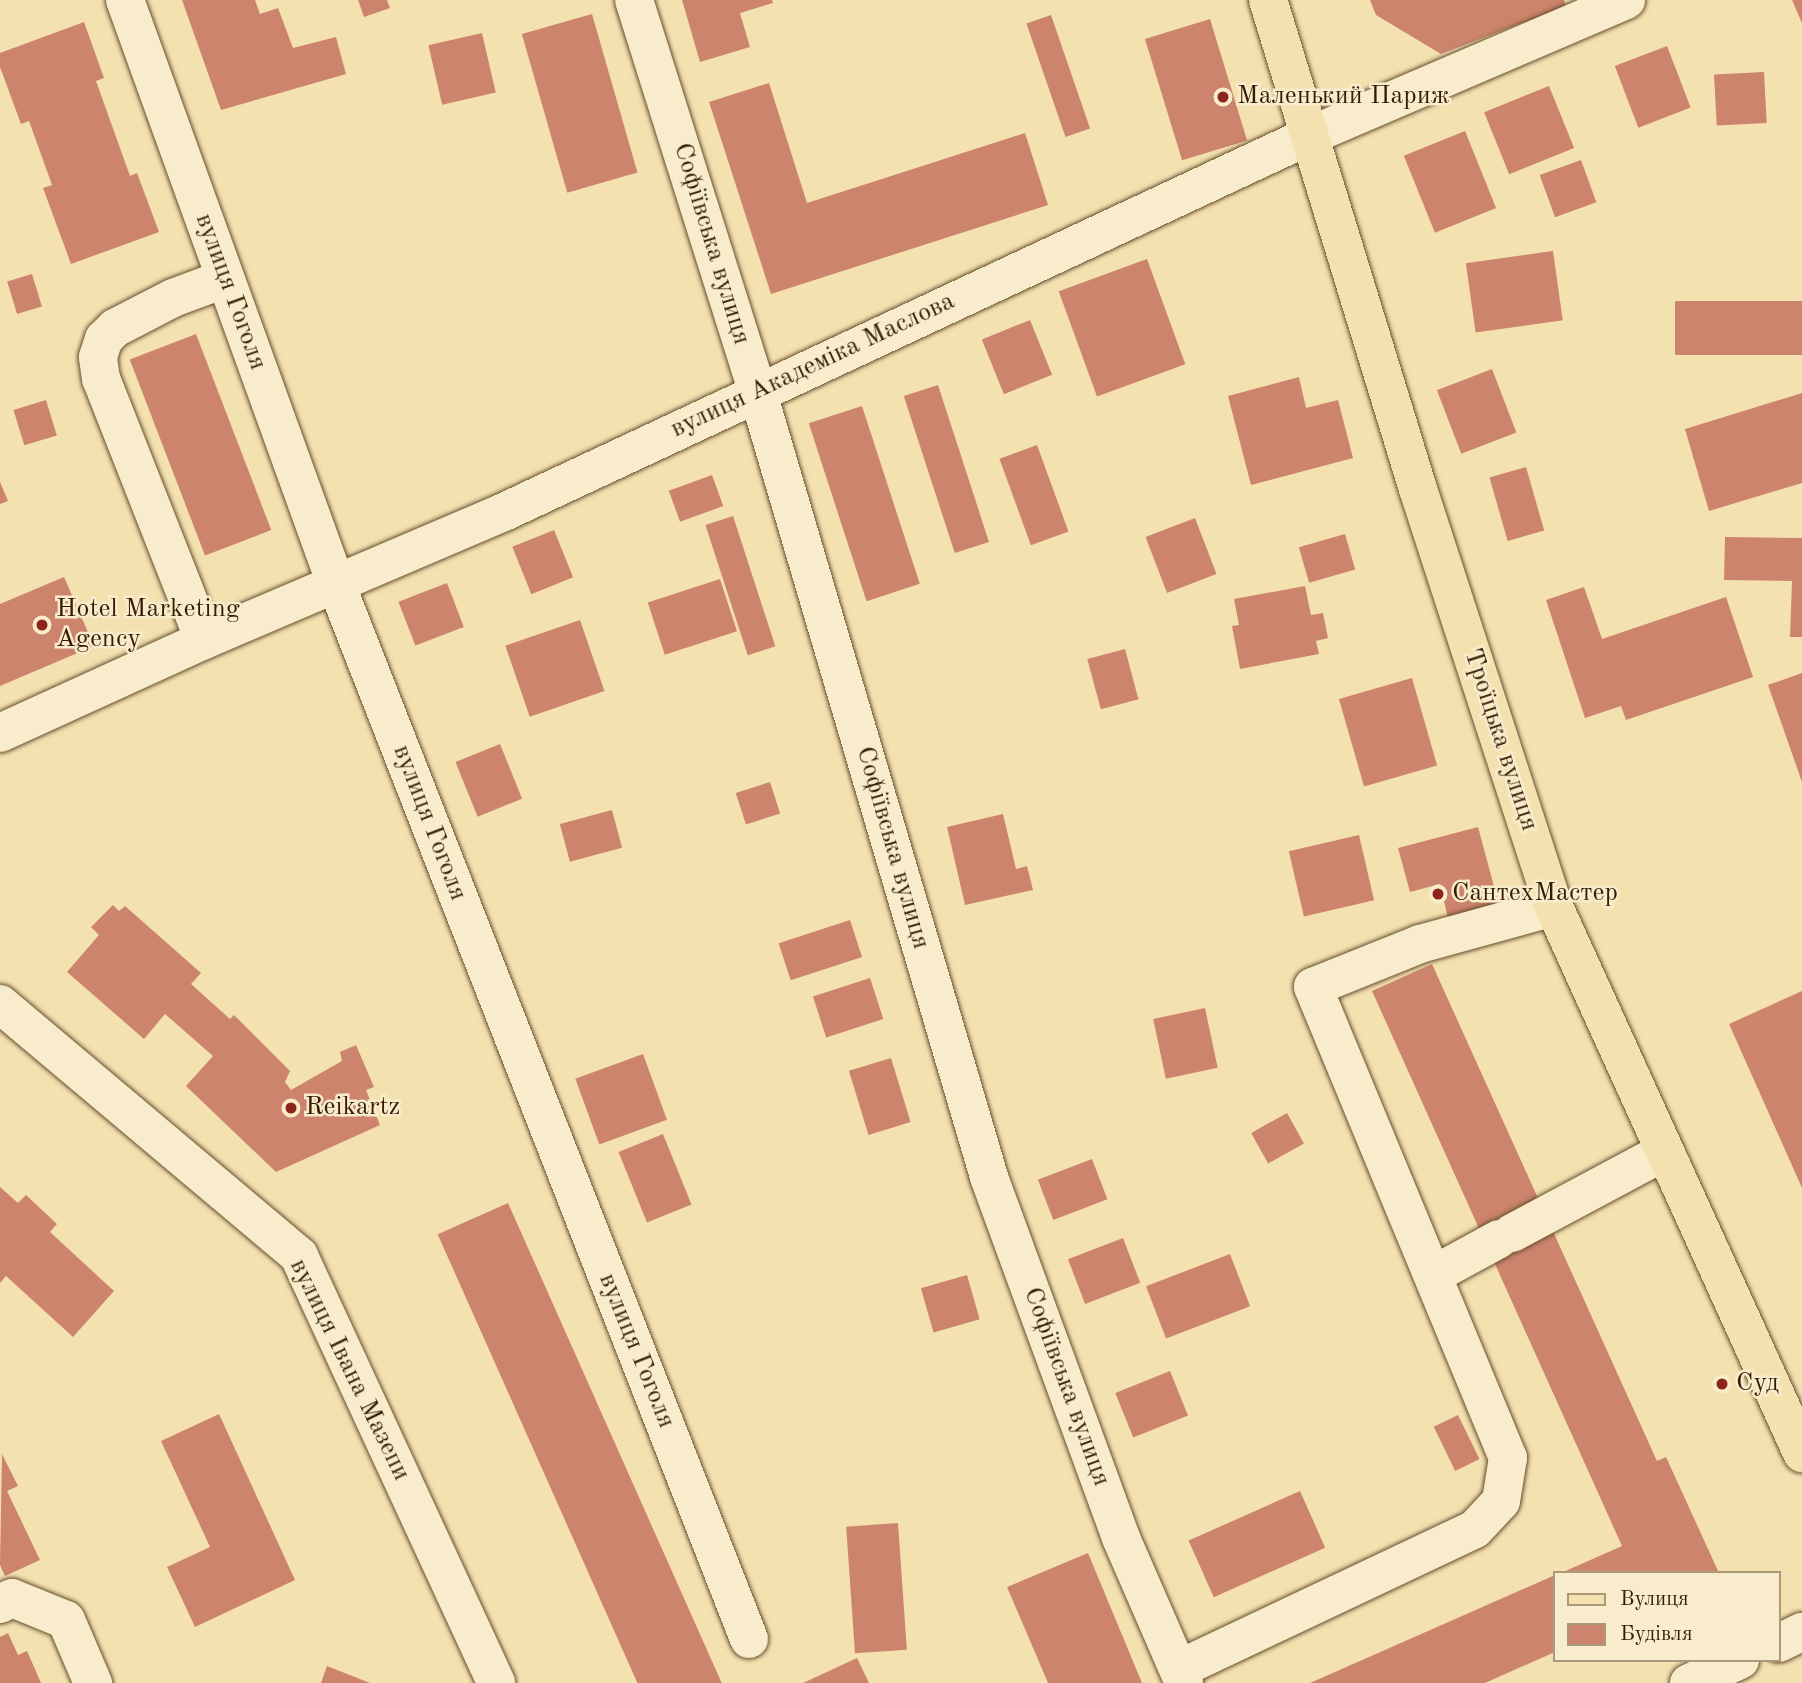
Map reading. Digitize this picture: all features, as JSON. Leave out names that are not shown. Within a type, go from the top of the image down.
[{"type":"main road","name":"Троїцька вулиця","points":[[1268,0],[1555,907],[1802,1453]]},
{"type":"street","name":"вулиця Гоголя","points":[[125,0],[336,584],[749,1639]]},
{"type":"street","name":"Софіївська вулиця","points":[[634,0],[757,390],[989,1177],[1121,1538],[1182,1676]]},
{"type":"street","name":"вулиця Академіка Маслова","points":[[0,733],[204,640],[504,512],[757,390],[1309,136],[1626,0]]},
{"type":"street","points":[[204,640],[101,379],[98,357],[104,339],[115,328],[173,298],[224,279]]},
{"type":"street","points":[[1182,1676],[1475,1530],[1501,1501],[1508,1458],[1313,987],[1420,944],[1555,907]]},
{"type":"street","name":"вулиця Івана Мазепи","points":[[0,1004],[299,1256],[496,1683]]},
{"type":"street","points":[[1433,1275],[1664,1152]]},
{"type":"street","points":[[0,1604],[12,1598],[66,1620],[93,1683]]},
{"type":"street","points":[[1781,1642],[1802,1632]]},
{"type":"street","points":[[1689,1683],[1736,1662]]},
{"type":"building","points":[[182,0],[255,0],[260,14],[278,8],[293,48],[336,37],[346,74],[221,110]]},
{"type":"building","points":[[358,0],[387,0],[390,8],[364,17]]},
{"type":"building","points":[[682,0],[772,0],[773,3],[740,13],[750,47],[700,62]]},
{"type":"building","points":[[1370,0],[1564,0],[1566,6],[1441,54],[1376,15]]},
{"type":"building","points":[[1792,0],[1802,0],[1802,23]]},
{"type":"building","points":[[592,14],[637,173],[567,193],[522,34]]},
{"type":"building","points":[[1051,15],[1090,128],[1065,137],[1026,23]]},
{"type":"building","points":[[1210,19],[1247,140],[1182,160],[1145,39]]},
{"type":"building","points":[[84,22],[104,78],[96,81],[130,176],[137,173],[159,232],[71,264],[43,188],[52,185],[29,121],[21,124],[0,67],[0,53]]},
{"type":"building","points":[[482,33],[496,92],[442,105],[428,45]]},
{"type":"building","points":[[1667,46],[1691,108],[1638,128],[1615,66]]},
{"type":"building","points":[[1764,72],[1767,123],[1717,126],[1714,75]]},
{"type":"building","points":[[769,83],[807,203],[1025,133],[1048,205],[771,294],[709,102]]},
{"type":"building","points":[[1549,86],[1574,148],[1509,174],[1484,112]]},
{"type":"building","points":[[1465,131],[1496,208],[1435,233],[1404,156]]},
{"type":"building","points":[[1581,160],[1596,202],[1555,217],[1540,175]]},
{"type":"building","points":[[1553,251],[1563,320],[1476,333],[1466,263]]},
{"type":"building","points":[[1147,259],[1185,364],[1097,396],[1059,291]]},
{"type":"building","points":[[32,274],[42,307],[17,314],[7,282]]},
{"type":"building","points":[[1675,301],[1802,301],[1802,355],[1675,355]]},
{"type":"building","points":[[1030,320],[1052,375],[1004,394],[982,339]]},
{"type":"building","points":[[196,334],[271,530],[205,555],[130,359]]},
{"type":"building","points":[[1492,369],[1516,432],[1461,454],[1437,390]]},
{"type":"building","points":[[1299,377],[1306,408],[1338,400],[1353,458],[1251,485],[1228,396]]},
{"type":"building","points":[[938,385],[989,542],[955,553],[904,396]]},
{"type":"building","points":[[1802,393],[1802,483],[1709,511],[1685,429]]},
{"type":"building","points":[[46,400],[57,435],[24,445],[13,410]]},
{"type":"building","points":[[862,406],[920,584],[867,601],[809,423]]},
{"type":"building","points":[[1037,445],[1068,531],[1031,545],[999,459]]},
{"type":"building","points":[[1526,467],[1544,530],[1508,541],[1489,477]]},
{"type":"building","points":[[712,475],[723,506],[680,522],[669,491]]},
{"type":"building","points":[[0,482],[8,501],[0,504]]},
{"type":"building","points":[[733,516],[775,646],[748,655],[705,525]]},
{"type":"building","points":[[1195,518],[1217,574],[1167,593],[1146,537]]},
{"type":"building","points":[[554,530],[573,577],[531,594],[512,547]]},
{"type":"building","points":[[1345,534],[1355,570],[1309,583],[1299,547]]},
{"type":"building","points":[[1725,537],[1802,538],[1802,637],[1790,637],[1792,581],[1724,580]]},
{"type":"building","name":"Hotel Marketing Agency","points":[[64,577],[94,646],[0,686],[0,604]]},
{"type":"building","points":[[720,579],[737,631],[665,655],[648,602]]},
{"type":"building","points":[[447,583],[464,627],[415,646],[398,602]]},
{"type":"building","points":[[1305,586],[1311,615],[1323,613],[1328,638],[1316,641],[1319,654],[1240,669],[1232,626],[1239,625],[1234,599]]},
{"type":"building","points":[[1584,587],[1602,639],[1726,597],[1753,677],[1626,720],[1621,706],[1585,718],[1546,600]]},
{"type":"building","points":[[580,620],[604,691],[530,717],[505,646]]},
{"type":"building","points":[[1125,649],[1138,699],[1101,709],[1087,659]]},
{"type":"building","points":[[1802,673],[1802,782],[1768,685]]},
{"type":"building","points":[[1412,678],[1437,765],[1364,786],[1339,699]]},
{"type":"building","points":[[500,744],[522,799],[478,817],[455,762]]},
{"type":"building","points":[[770,782],[780,813],[746,825],[736,793]]},
{"type":"building","points":[[612,810],[622,848],[570,862],[560,824]]},
{"type":"building","points":[[1003,814],[1016,869],[1027,866],[1033,890],[965,905],[947,827]]},
{"type":"building","points":[[1478,827],[1499,905],[1448,918],[1440,884],[1410,892],[1398,848]]},
{"type":"building","points":[[1359,835],[1374,900],[1304,916],[1289,851]]},
{"type":"building","points":[[113,905],[119,911],[125,906],[201,973],[191,984],[230,1019],[234,1015],[290,1071],[285,1082],[291,1090],[342,1061],[340,1052],[356,1045],[374,1087],[366,1090],[380,1125],[276,1172],[186,1086],[213,1056],[165,1014],[144,1039],[67,972],[99,935],[91,927]]},
{"type":"building","points":[[850,920],[862,957],[791,980],[779,943]]},
{"type":"building","points":[[1432,964],[1657,1461],[1666,1457],[1718,1571],[1566,1571],[1622,1546],[1372,991]]},
{"type":"building","points":[[870,978],[883,1019],[826,1037],[813,997]]},
{"type":"building","points":[[1802,991],[1802,1188],[1729,1024]]},
{"type":"building","points":[[1205,1008],[1218,1068],[1166,1079],[1153,1019]]},
{"type":"building","points":[[643,1054],[667,1120],[599,1144],[575,1079]]},
{"type":"building","points":[[891,1058],[911,1122],[869,1135],[849,1071]]},
{"type":"building","points":[[1287,1113],[1304,1144],[1268,1163],[1251,1133]]},
{"type":"building","points":[[663,1134],[691,1204],[647,1222],[618,1152]]},
{"type":"building","points":[[1092,1159],[1107,1199],[1053,1220],[1038,1180]]},
{"type":"building","points":[[0,1187],[18,1203],[26,1195],[57,1224],[50,1232],[114,1291],[73,1337],[6,1276],[0,1283]]},
{"type":"building","points":[[508,1203],[722,1683],[637,1683],[438,1234]]},
{"type":"building","points":[[1123,1238],[1140,1283],[1085,1304],[1068,1259]]},
{"type":"building","points":[[1230,1254],[1250,1306],[1166,1339],[1146,1286]]},
{"type":"building","points":[[967,1275],[980,1319],[934,1332],[921,1288]]},
{"type":"building","points":[[1170,1371],[1188,1416],[1133,1438],[1115,1393]]},
{"type":"building","points":[[219,1414],[295,1580],[195,1627],[167,1567],[210,1547],[161,1441]]},
{"type":"building","points":[[1458,1415],[1479,1459],[1455,1471],[1434,1427]]},
{"type":"building","points":[[2,1454],[18,1486],[7,1491],[40,1560],[5,1576],[0,1565]]},
{"type":"building","points":[[1300,1491],[1325,1548],[1214,1597],[1189,1541]]},
{"type":"building","points":[[898,1523],[907,1650],[855,1653],[846,1527]]},
{"type":"building","points":[[1088,1553],[1142,1683],[1048,1683],[1007,1587]]},
{"type":"building","points":[[1554,1575],[1554,1652],[1485,1683],[1310,1683]]},
{"type":"building","points":[[8,1633],[18,1655],[27,1651],[41,1683],[0,1683],[0,1637]]},
{"type":"building","points":[[857,1658],[869,1683],[803,1683]]},
{"type":"building","points":[[327,1666],[370,1683],[321,1683]]},
{"type":"place","name":"Маленький Париж","points":[[1223,97]]},
{"type":"place","name":"Hotel Marketing Agency","points":[[42,625]]},
{"type":"place","name":"СантехМастер","points":[[1438,894]]},
{"type":"place","name":"Reikartz","points":[[291,1108]]},
{"type":"place","name":"Суд","points":[[1722,1384]]}]
